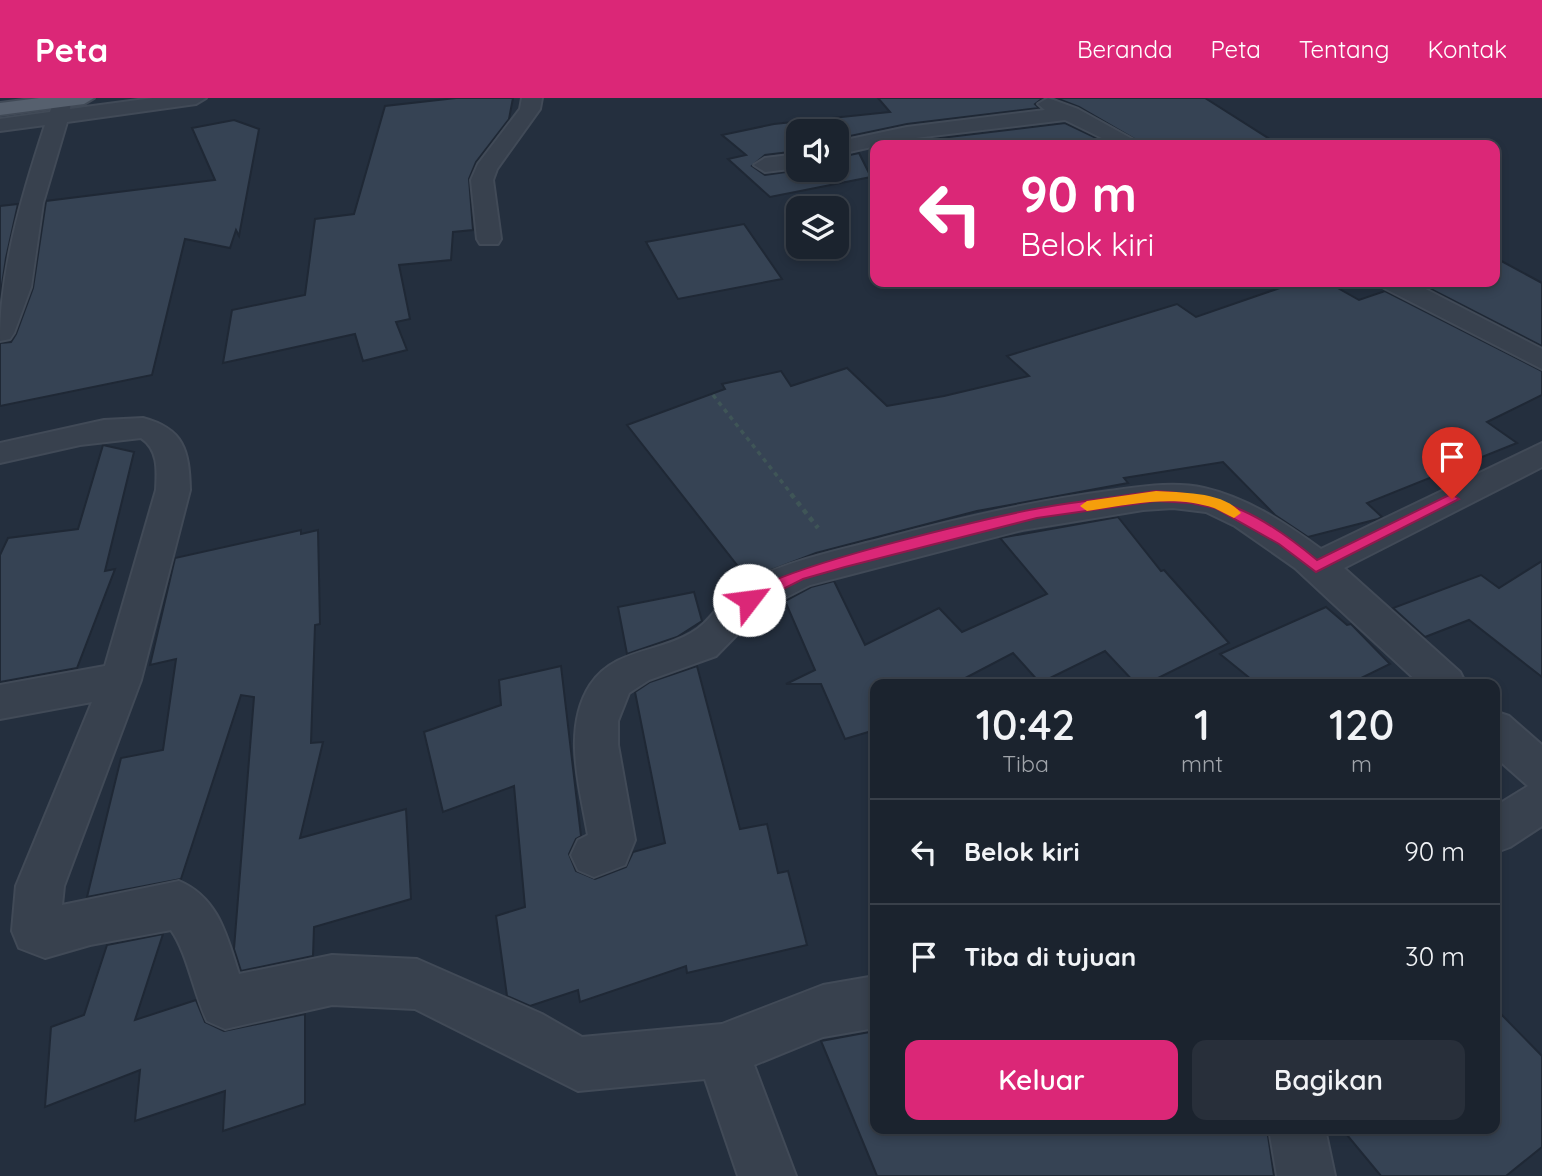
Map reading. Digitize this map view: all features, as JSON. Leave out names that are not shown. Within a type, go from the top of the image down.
[{"type":"main road","points":[[0,109],[60,109],[83,98]]},
{"type":"street","points":[[0,125],[60,109],[196,98]]},
{"type":"street","points":[[489,239],[482,180],[486,169],[530,109],[531,98]]},
{"type":"street","points":[[1033,98],[1071,113],[1122,140]]},
{"type":"street","points":[[0,333],[18,287],[31,204],[60,109]]},
{"type":"street","points":[[875,140],[906,133],[1071,113]]},
{"type":"street","points":[[849,146],[870,141]]},
{"type":"street","points":[[765,165],[786,162]]},
{"type":"street","points":[[1403,287],[1542,360]]},
{"type":"street","points":[[0,453],[90,433],[143,426],[161,436],[173,458],[173,490],[121,680],[40,886],[36,931],[45,934],[89,921],[179,905],[192,914],[200,928],[218,990],[225,1003],[332,980],[417,984],[523,1033],[578,1064],[722,1051],[823,1011],[870,1003]]},
{"type":"street","points":[[1316,567],[1542,454]]},
{"type":"street","points":[[594,855],[609,850],[612,839],[595,752],[599,712],[613,682],[632,670],[709,642],[734,611],[764,590],[799,575],[1037,513],[1156,496],[1191,498],[1219,505],[1284,540],[1440,679]]},
{"type":"street","points":[[0,702],[121,680]]},
{"type":"street","points":[[1500,734],[1542,772]]},
{"type":"street","points":[[1500,828],[1542,801]]},
{"type":"street","points":[[722,1051],[766,1176]]},
{"type":"street","points":[[1298,1134],[1306,1176]]},
{"type":"path","points":[[713,395],[845,562]]},
{"type":"building","points":[[456,98],[513,98],[509,119],[476,162],[469,179],[473,230],[453,232],[451,260],[399,265],[410,319],[396,322],[407,350],[363,361],[355,334],[223,363],[232,310],[305,295],[315,219],[354,214],[385,106]]},
{"type":"building","points":[[878,98],[1043,98],[1035,104],[1039,108],[907,124],[849,136],[849,119],[822,119],[890,112]]},
{"type":"building","points":[[1056,98],[1205,98],[1271,140],[1136,140],[1079,107]]},
{"type":"building","points":[[234,120],[259,129],[239,236],[236,230],[230,248],[185,239],[152,375],[0,406],[0,343],[11,342],[16,334],[33,288],[46,201],[215,180],[192,128]]},
{"type":"building","points":[[786,123],[786,152],[765,155],[752,166],[765,175],[786,172],[786,182],[846,182],[770,197],[728,159],[746,155],[722,135]]},
{"type":"building","points":[[1065,123],[1101,140],[924,140]]},
{"type":"building","points":[[859,153],[870,177],[849,181],[849,155]]},
{"type":"building","points":[[18,204],[6,258],[0,298],[0,206]]},
{"type":"building","points":[[744,224],[782,279],[678,299],[646,242]]},
{"type":"building","points":[[1500,260],[1542,283],[1542,346],[1427,287],[1500,287]]},
{"type":"building","points":[[1283,287],[1336,287],[1359,300],[1385,291],[1542,371],[1542,395],[1487,422],[1517,443],[1367,503],[1382,517],[1378,519],[1308,537],[1275,515],[1223,462],[1124,478],[1128,483],[977,511],[816,553],[748,579],[627,425],[725,389],[722,384],[781,371],[791,386],[847,368],[887,406],[944,396],[1029,376],[1007,356],[1177,304],[1196,317]]},
{"type":"building","points":[[103,445],[134,452],[105,571],[115,569],[77,668],[0,682],[0,555],[8,538],[78,529]]},
{"type":"building","points":[[1118,517],[1161,571],[1164,570],[1229,643],[1156,679],[1131,679],[1105,651],[1048,679],[1036,679],[1013,653],[964,679],[870,679],[870,732],[845,739],[821,684],[786,684],[815,670],[785,601],[811,587],[834,581],[865,645],[939,608],[962,632],[1047,594],[1000,538]]},
{"type":"building","points":[[301,530],[301,534],[318,530],[320,624],[315,625],[311,743],[323,742],[300,838],[406,809],[411,899],[314,927],[313,956],[241,971],[234,949],[254,697],[241,695],[181,879],[87,897],[121,758],[163,750],[176,659],[150,665],[175,558]]},
{"type":"building","points":[[1542,561],[1542,677],[1469,620],[1425,637],[1393,608],[1481,575],[1499,588]]},
{"type":"building","points":[[694,592],[702,621],[677,637],[627,654],[618,607]]},
{"type":"building","points":[[1326,607],[1347,625],[1351,624],[1390,664],[1359,679],[1251,679],[1220,654]]},
{"type":"building","points":[[561,666],[581,836],[576,839],[569,854],[576,871],[595,879],[626,867],[633,852],[665,843],[635,692],[650,682],[697,666],[740,829],[767,824],[778,873],[788,871],[807,945],[687,973],[686,966],[580,1002],[578,990],[530,1006],[507,996],[496,916],[525,907],[514,786],[443,812],[424,732],[501,705],[499,680]]},
{"type":"building","points":[[163,934],[135,1020],[196,1000],[205,1022],[224,1031],[305,1014],[305,1104],[223,1131],[225,1091],[135,1121],[140,1070],[45,1107],[51,1027],[84,1015],[107,945]]},
{"type":"building","points":[[1500,1013],[1542,1056],[1542,1147],[1506,1176],[1381,1176],[1346,1134],[1500,1134]]},
{"type":"building","points":[[870,1032],[870,1134],[1268,1134],[1274,1176],[877,1176],[821,1041]]},
{"type":"slow traffic","points":[[1087,506],[1156,496],[1191,498],[1219,505],[1234,513]]},
{"type":"route","points":[[749,600],[764,590],[799,575],[845,562],[1037,513],[1156,496],[1191,498],[1219,505],[1284,540],[1316,567],[1452,499]]}]
